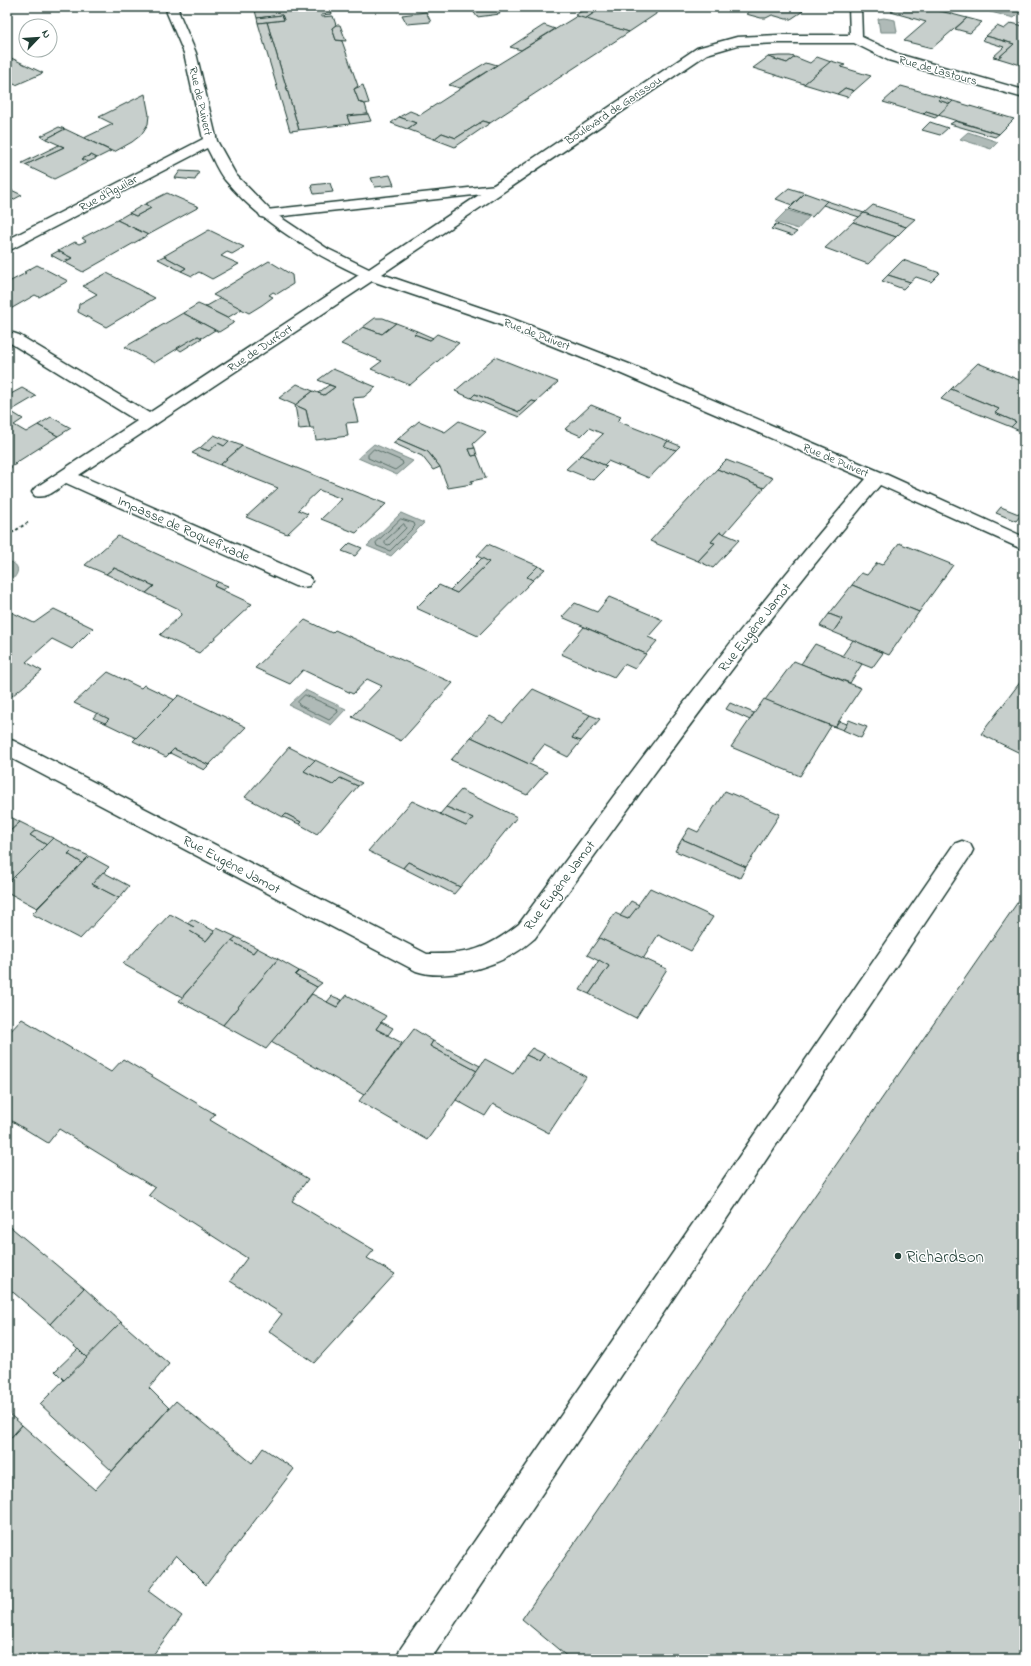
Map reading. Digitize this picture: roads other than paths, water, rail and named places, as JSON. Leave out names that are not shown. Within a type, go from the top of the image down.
[{"type":"street","name":"Rue de Puivert","points":[[172,7],[190,53],[210,141],[230,177],[266,214],[323,252],[370,275],[499,319],[623,368],[876,477],[1024,544]]},
{"type":"street","points":[[856,7],[856,39]]},
{"type":"street","name":"Boulevard de Garissou","points":[[370,275],[702,50],[737,41],[779,38],[856,39]]},
{"type":"street","name":"Rue de Lastours","points":[[856,39],[893,57],[1024,94]]},
{"type":"street","name":"Rue d'Aguilar","points":[[7,246],[210,141]]},
{"type":"street","points":[[266,214],[496,190]]},
{"type":"street","name":"Rue de Durfort","points":[[41,492],[370,275]]},
{"type":"street","points":[[13,338],[150,421]]},
{"type":"street","name":"Impasse de Roquefixade","points":[[65,476],[302,581]]},
{"type":"street","name":"Rue Eugène Jamot","points":[[7,747],[424,964],[446,965],[479,959],[505,948],[527,931],[677,725],[797,571],[876,477]]},
{"type":"street","points":[[412,1659],[962,850]]},
{"type":"water","points":[[987,7],[1001,7],[1020,12],[1014,18],[983,10]]},
{"type":"water","points":[[884,18],[895,20],[897,32],[880,32],[878,19]]},
{"type":"water","points":[[968,132],[998,142],[991,149],[960,139]]},
{"type":"water","points":[[787,210],[809,217],[798,229],[775,222]]},
{"type":"water","points":[[374,444],[413,461],[397,475],[358,458]]},
{"type":"water","points":[[401,513],[424,523],[391,556],[367,546]]},
{"type":"water","points":[[7,561],[15,565],[18,571],[7,583]]},
{"type":"water","points":[[305,690],[346,709],[331,725],[289,705]]},
{"type":"place","name":"Richardson","points":[[898,1256]]}]
